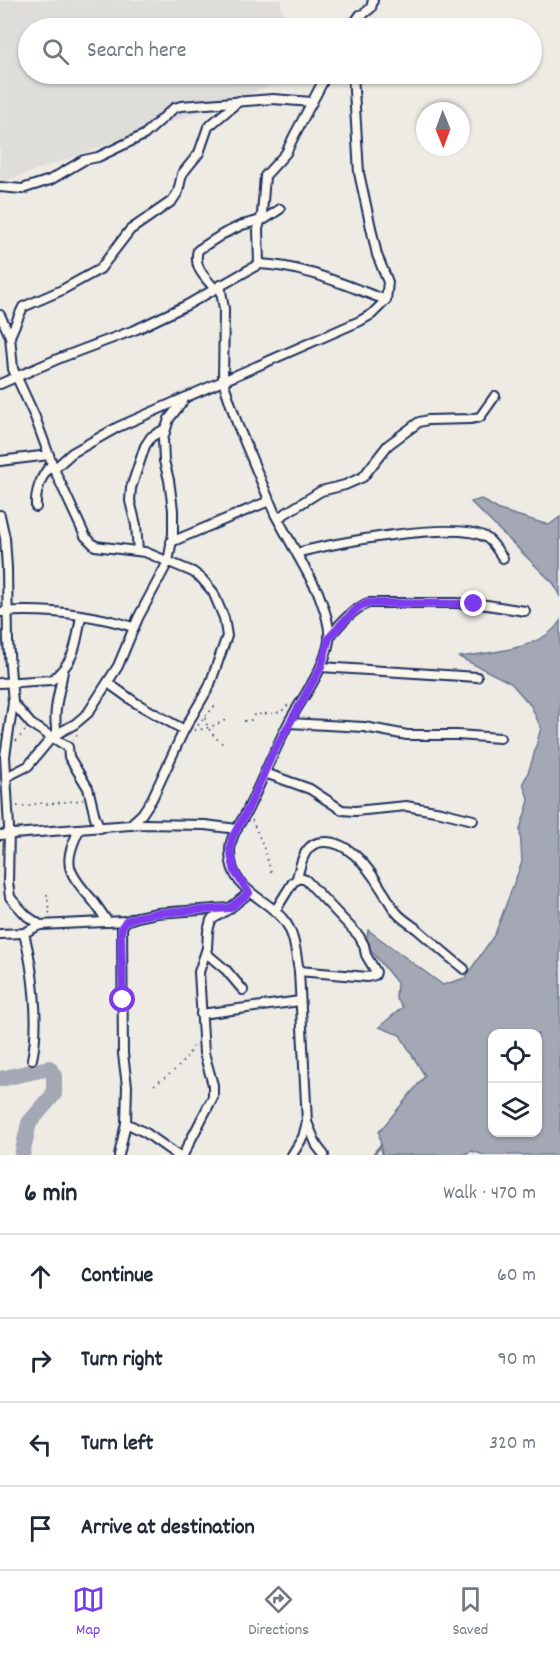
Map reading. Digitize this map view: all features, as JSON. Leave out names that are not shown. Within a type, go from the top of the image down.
[{"type":"street","points":[[356,18],[371,8],[373,0]]},
{"type":"street","points":[[361,18],[365,12]]},
{"type":"street","points":[[259,264],[257,239],[265,176],[290,146],[322,84]]},
{"type":"street","points":[[36,507],[40,485],[47,469],[104,434],[360,321],[372,314],[386,300],[388,282],[377,255],[360,173],[354,84]]},
{"type":"street","points":[[0,187],[22,189],[50,180],[84,160],[98,157],[144,135],[174,108],[273,99],[312,102]]},
{"type":"street","points":[[10,336],[23,307],[60,291],[100,269],[130,230],[172,201],[178,192],[182,174],[199,153],[208,127],[238,101]]},
{"type":"street","points":[[280,209],[260,221],[242,225],[203,245],[196,257],[197,266],[217,287],[224,309],[223,381],[238,426],[269,501],[323,605],[329,638],[321,667],[289,723],[232,838],[230,850],[235,872],[249,893],[275,911],[290,929],[299,971],[307,1122],[303,1137],[292,1155]]},
{"type":"street","points":[[0,384],[137,329],[259,264],[320,274],[386,300]]},
{"type":"street","points":[[0,315],[10,336],[11,362],[16,377],[35,417],[53,467],[85,536],[95,546],[138,551],[193,572],[213,592],[225,618],[227,636],[212,680],[184,730],[148,806],[130,824]]},
{"type":"street","points":[[278,518],[321,491],[351,483],[363,477],[388,445],[419,422],[480,417],[495,396]]},
{"type":"street","points":[[6,777],[28,766],[55,735],[75,724],[88,713],[118,666],[134,627],[168,562],[173,510],[170,480],[164,461],[163,439],[165,429],[176,408],[186,398]]},
{"type":"street","points":[[138,551],[136,525],[130,501],[132,488],[145,446],[151,437],[165,429]]},
{"type":"street","points":[[0,461],[49,455]]},
{"type":"street","points":[[171,542],[269,501]]},
{"type":"street","points":[[0,515],[4,612],[12,703],[5,756],[7,805],[4,836],[8,882],[10,897],[20,910],[40,925]]},
{"type":"street","points":[[297,553],[407,532],[455,532],[478,534],[485,537],[503,558]]},
{"type":"street","points":[[329,638],[360,606],[368,603],[456,603],[525,611]]},
{"type":"street","points":[[4,612],[51,612],[134,627]]},
{"type":"street","points":[[0,683],[52,680],[68,664],[76,648],[81,616]]},
{"type":"street","points":[[321,667],[477,677]]},
{"type":"street","points":[[55,735],[56,705],[63,669]]},
{"type":"street","points":[[108,683],[136,704],[184,730]]},
{"type":"street","points":[[12,703],[31,724],[55,735],[68,747],[69,757],[88,788],[100,828]]},
{"type":"street","points":[[289,723],[364,727],[407,735],[500,738]]},
{"type":"street","points":[[265,772],[310,789],[342,810],[355,811],[406,806],[473,820]]},
{"type":"street","points":[[4,836],[130,824],[219,826],[237,830]]},
{"type":"street","points":[[79,830],[69,858],[72,876],[108,922]]},
{"type":"street","points":[[275,911],[297,878],[304,854],[309,847],[317,843],[336,843],[345,848],[371,873],[394,910],[464,969]]},
{"type":"street","points":[[297,878],[306,880],[354,929],[376,972],[375,975],[367,977],[299,971]]},
{"type":"street","points":[[183,1155],[213,1097],[210,1073],[205,1059],[199,972],[206,953],[211,920],[249,893]]},
{"type":"street","points":[[0,934],[24,933],[40,925],[126,921],[157,913],[230,908]]},
{"type":"street","points":[[119,1155],[126,1123],[127,1086],[123,1048],[121,935],[126,921]]},
{"type":"street","points":[[24,933],[28,947],[35,1012],[36,1035],[32,1059]]},
{"type":"street","points":[[206,953],[226,970],[243,990]]},
{"type":"street","points":[[201,1014],[300,1001]]},
{"type":"street","points":[[307,1122],[317,1146],[324,1155]]},
{"type":"street","points":[[126,1123],[146,1133],[177,1155]]},
{"type":"path","points":[[244,721],[250,720],[254,715],[281,712],[290,703],[301,701]]},
{"type":"path","points":[[179,741],[194,730],[217,703]]},
{"type":"path","points":[[205,717],[207,726],[215,738],[223,744]]},
{"type":"path","points":[[194,730],[219,725],[226,719]]},
{"type":"path","points":[[5,756],[31,724]]},
{"type":"path","points":[[68,747],[68,744],[77,736],[75,724]]},
{"type":"path","points":[[7,805],[26,807],[39,802],[46,804],[89,797]]},
{"type":"path","points":[[248,809],[271,872]]},
{"type":"path","points":[[47,894],[51,924]]},
{"type":"path","points":[[154,1085],[177,1069],[195,1044]]},
{"type":"shaded area","points":[[0,0],[281,0],[282,18],[18,18],[18,84],[277,84],[0,183]]},
{"type":"shaded area","points":[[481,499],[499,510],[549,525],[560,517],[560,597],[554,584],[471,502]]},
{"type":"shaded area","points":[[560,621],[560,1155],[485,1155],[471,1151],[463,1155],[384,1155],[379,1132],[425,1076],[400,1035],[379,1027],[403,1007],[396,998],[397,983],[366,944],[368,930],[443,985],[465,978],[495,934],[522,862],[520,829],[529,801],[523,783],[532,763],[541,728],[531,706],[511,683],[459,657],[515,648],[542,638]]},
{"type":"waterway","points":[[0,1079],[49,1068],[54,1076],[54,1094],[29,1123],[22,1155]]},
{"type":"waterway","points":[[373,1155],[381,1145]]},
{"type":"route","points":[[123,1000],[121,935],[126,921],[157,913],[230,908],[249,893],[235,872],[231,861],[232,838],[248,809],[272,755],[321,667],[329,638],[336,629],[360,606],[368,603],[474,604]]}]
